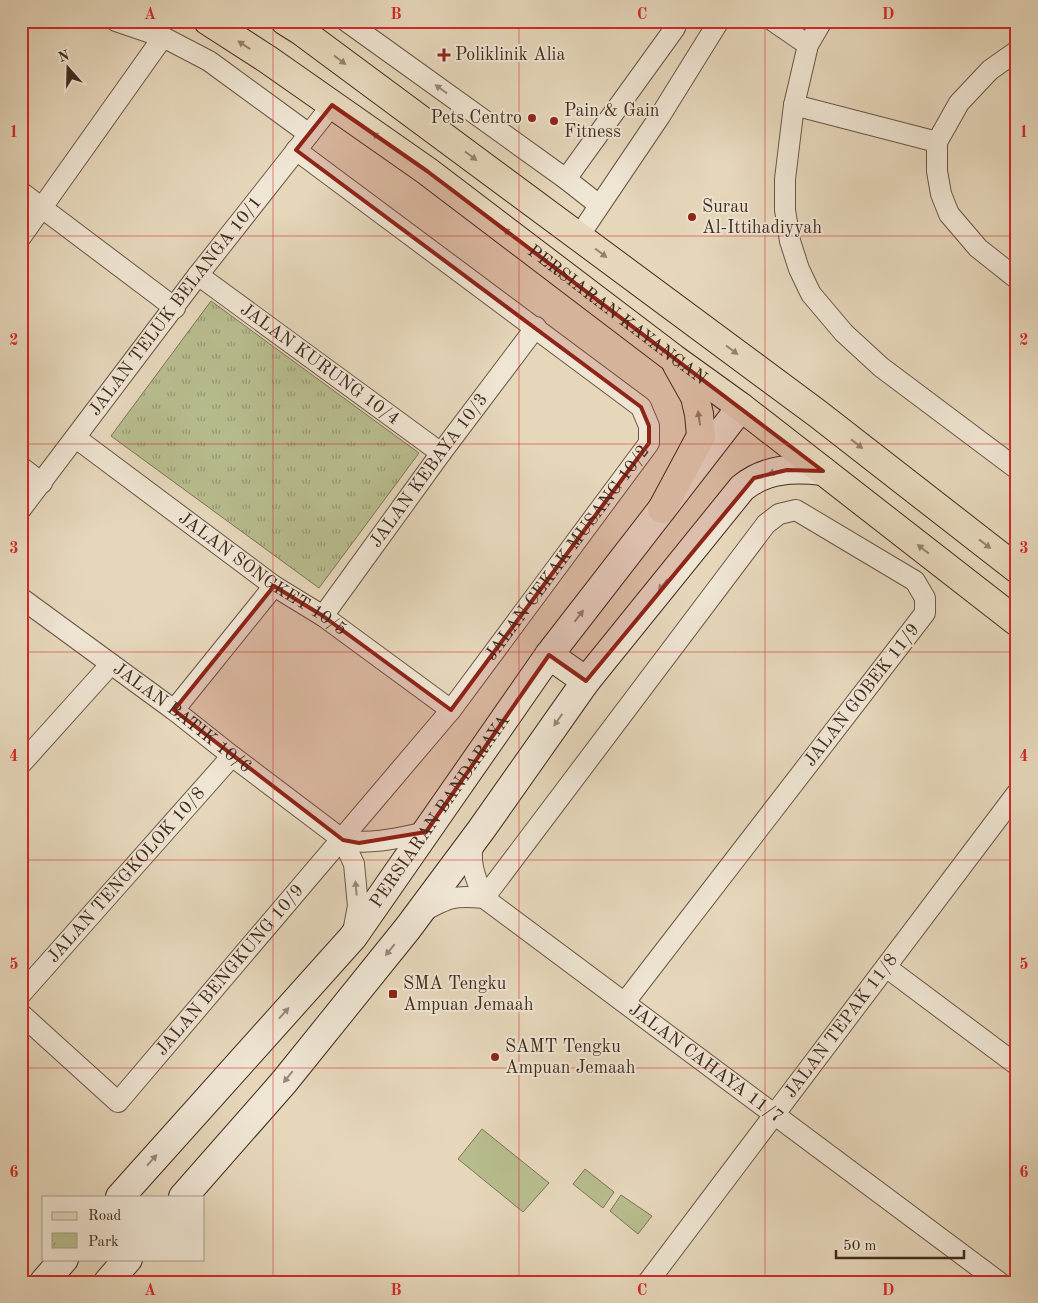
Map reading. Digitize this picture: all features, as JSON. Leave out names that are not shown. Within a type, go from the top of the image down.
[{"type":"main road","name":"PERSIARAN KAYANGAN","points":[[208,21],[267,59],[426,170],[673,358],[741,407],[1017,622]]},
{"type":"main road","points":[[285,21],[301,30],[818,414],[1017,569]]},
{"type":"main road","points":[[662,509],[701,436],[695,397],[673,358]]},
{"type":"main road","points":[[741,407],[759,400],[778,402],[818,414]]},
{"type":"main road","name":"PERSIARAN BANDARAYA","points":[[121,1196],[352,936],[549,655],[741,407]]},
{"type":"main road","points":[[184,1196],[284,1082],[408,928],[481,830],[586,681],[742,488],[754,478],[787,470],[823,471]]},
{"type":"main road","points":[[549,655],[586,681]]},
{"type":"main road","points":[[44,1282],[63,1260]]},
{"type":"main road","points":[[108,1282],[127,1260]]},
{"type":"street","points":[[116,21],[163,37],[209,62],[308,134]]},
{"type":"street","points":[[346,21],[566,179],[599,205]]},
{"type":"street","points":[[773,21],[808,45]]},
{"type":"street","points":[[822,21],[808,45],[794,105],[785,179],[785,210],[790,241],[799,269],[811,294],[844,333],[881,367],[1017,469]]},
{"type":"street","points":[[566,179],[671,25],[712,33],[660,116],[579,236]]},
{"type":"street","points":[[21,237],[163,37]]},
{"type":"street","points":[[1014,273],[978,248],[949,214],[941,194],[937,172],[937,142],[959,103],[990,70],[1017,51]]},
{"type":"street","name":"JALAN TELUK BELANGA 10/1","points":[[21,509],[175,308],[198,275],[332,105]]},
{"type":"street","points":[[794,105],[937,142]]},
{"type":"street","name":"JALAN CEKAK MUSANG 10/2","points":[[296,150],[641,407],[649,426],[650,443],[452,710],[343,840]]},
{"type":"street","points":[[21,192],[175,308]]},
{"type":"street","name":"JALAN KURUNG 10/4","points":[[198,275],[441,453]]},
{"type":"street","name":"JALAN KEBAYA 10/3","points":[[323,616],[441,453],[536,327]]},
{"type":"street","name":"JALAN SONGKET 10/5","points":[[76,438],[274,586],[323,616],[452,710]]},
{"type":"street","points":[[21,467],[42,483]]},
{"type":"street","name":"JALAN GOBEK 11/9","points":[[484,898],[766,524],[779,514],[796,510],[915,581],[925,598],[925,613],[625,1002]]},
{"type":"street","points":[[174,710],[274,586]]},
{"type":"street","name":"JALAN BATIK 10/6","points":[[21,598],[174,710],[343,840],[354,864],[358,906],[352,936]]},
{"type":"street","points":[[21,764],[111,664]]},
{"type":"street","name":"JALAN TENGKOLOK 10/8","points":[[21,994],[232,756]]},
{"type":"street","name":"JALAN TEPAK 11/8","points":[[648,1282],[1017,793]]},
{"type":"street","points":[[481,830],[472,847],[472,864],[476,882],[484,898]]},
{"type":"street","points":[[343,840],[359,843],[388,840],[426,832]]},
{"type":"street","name":"JALAN BENGKUNG 10/9","points":[[21,1014],[118,1102],[343,840]]},
{"type":"street","points":[[408,928],[422,913],[442,900],[460,896],[484,898]]},
{"type":"street","name":"JALAN CAHAYA 11/7","points":[[484,898],[999,1282]]},
{"type":"street","points":[[886,967],[1017,1065]]},
{"type":"highlighted area","points":[[332,105],[427,171],[823,471],[787,470],[754,478],[586,681],[549,655],[426,832],[359,843],[343,840],[174,710],[274,586],[323,616],[451,710],[649,443],[649,426],[641,407],[296,150]]},
{"type":"green space","points":[[211,301],[419,453],[319,588],[111,436]]},
{"type":"green space","points":[[482,1129],[549,1183],[523,1212],[458,1159]]},
{"type":"green space","points":[[585,1169],[614,1192],[603,1208],[573,1184]]},
{"type":"green space","points":[[621,1195],[652,1216],[638,1234],[610,1211]]},
{"type":"place","name":"Poliklinik Alia","points":[[444,55]]},
{"type":"place","name":"Pets Centro","points":[[532,118]]},
{"type":"place","name":"Pain & Gain Fitness","points":[[554,121]]},
{"type":"place","name":"Surau Al-Ittihadiyyah","points":[[692,217]]},
{"type":"place","name":"SMA Tengku Ampuan Jemaah","points":[[393,994]]},
{"type":"place","name":"SAMT Tengku Ampuan Jemaah","points":[[495,1057]]}]
